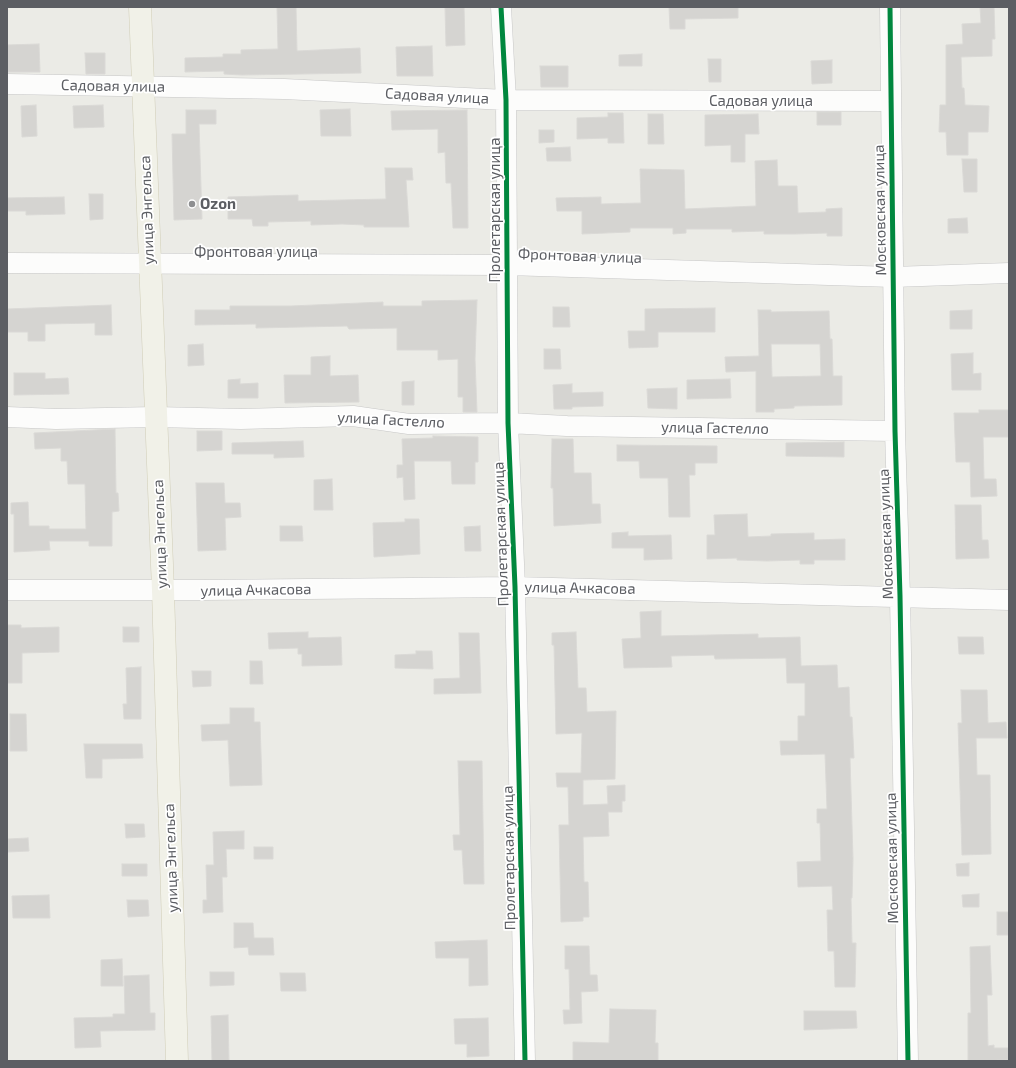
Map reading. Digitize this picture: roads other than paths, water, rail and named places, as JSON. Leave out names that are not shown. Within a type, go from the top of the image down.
[{"type":"main road","name":"улица Энгельса","points":[[140,7],[163,590],[177,1061]]},
{"type":"street","name":"Пролетарская улица","points":[[501,7],[506,100],[508,423],[515,587],[525,1061]]},
{"type":"street","name":"Московская улица","points":[[890,7],[895,432],[900,596],[908,1061]]},
{"type":"street","name":"Садовая улица","points":[[7,84],[284,89],[506,100],[891,101]]},
{"type":"street","name":"Фронтовая улица","points":[[7,263],[507,266],[893,277],[1009,274]]},
{"type":"street","name":"улица Гастелло","points":[[7,417],[56,419],[155,417],[241,419],[353,416],[409,424],[508,423],[567,426],[895,432]]},
{"type":"street","name":"улица Ачкасова","points":[[7,590],[515,587],[1009,600]]},
{"type":"place","name":"Ozon","points":[[192,204]]}]
